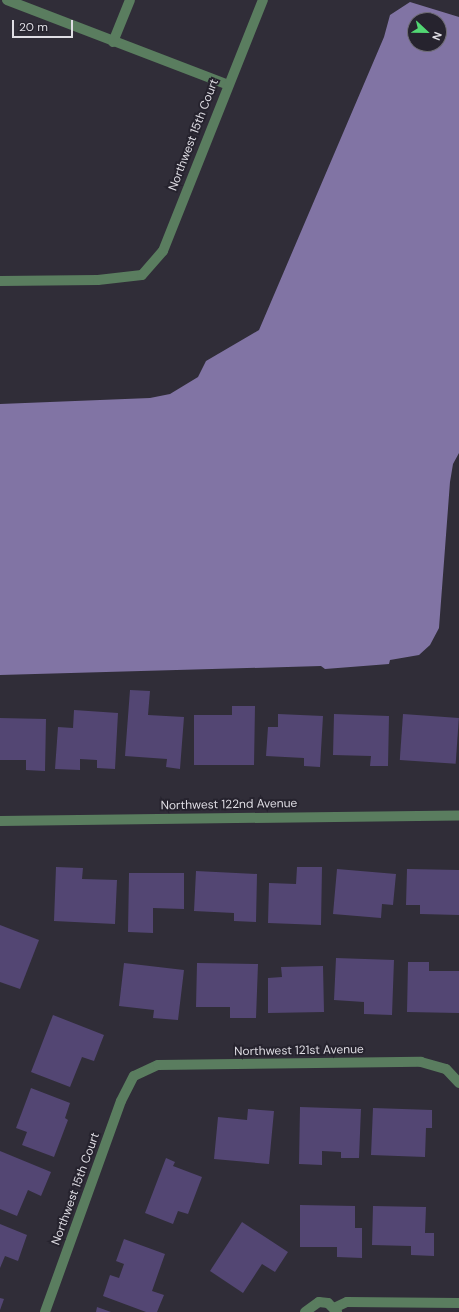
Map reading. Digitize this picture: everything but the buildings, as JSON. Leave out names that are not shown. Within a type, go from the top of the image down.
[{"type":"street","points":[[113,42],[130,0]]},
{"type":"street","name":"Northwest 15th Court","points":[[0,281],[98,280],[142,275],[163,250],[263,0]]},
{"type":"street","points":[[12,1],[113,42],[228,85]]},
{"type":"street","name":"Northwest 122nd Avenue","points":[[0,821],[459,815]]},
{"type":"street","name":"Northwest 121st Avenue","points":[[134,1076],[158,1065],[421,1062],[446,1069],[459,1083]]},
{"type":"street","name":"Northwest 15th Court","points":[[45,1312],[121,1101],[134,1076]]},
{"type":"street","points":[[305,1312],[319,1302],[336,1310],[347,1302],[459,1304]]},
{"type":"shaded area","points":[[410,2],[443,12],[407,12],[407,52],[447,52],[447,13],[459,17],[459,453],[453,464],[450,482],[439,628],[430,645],[419,655],[390,660],[389,664],[325,669],[321,666],[0,675],[0,404],[150,398],[170,394],[198,377],[206,361],[259,330],[384,37],[390,15]]}]
